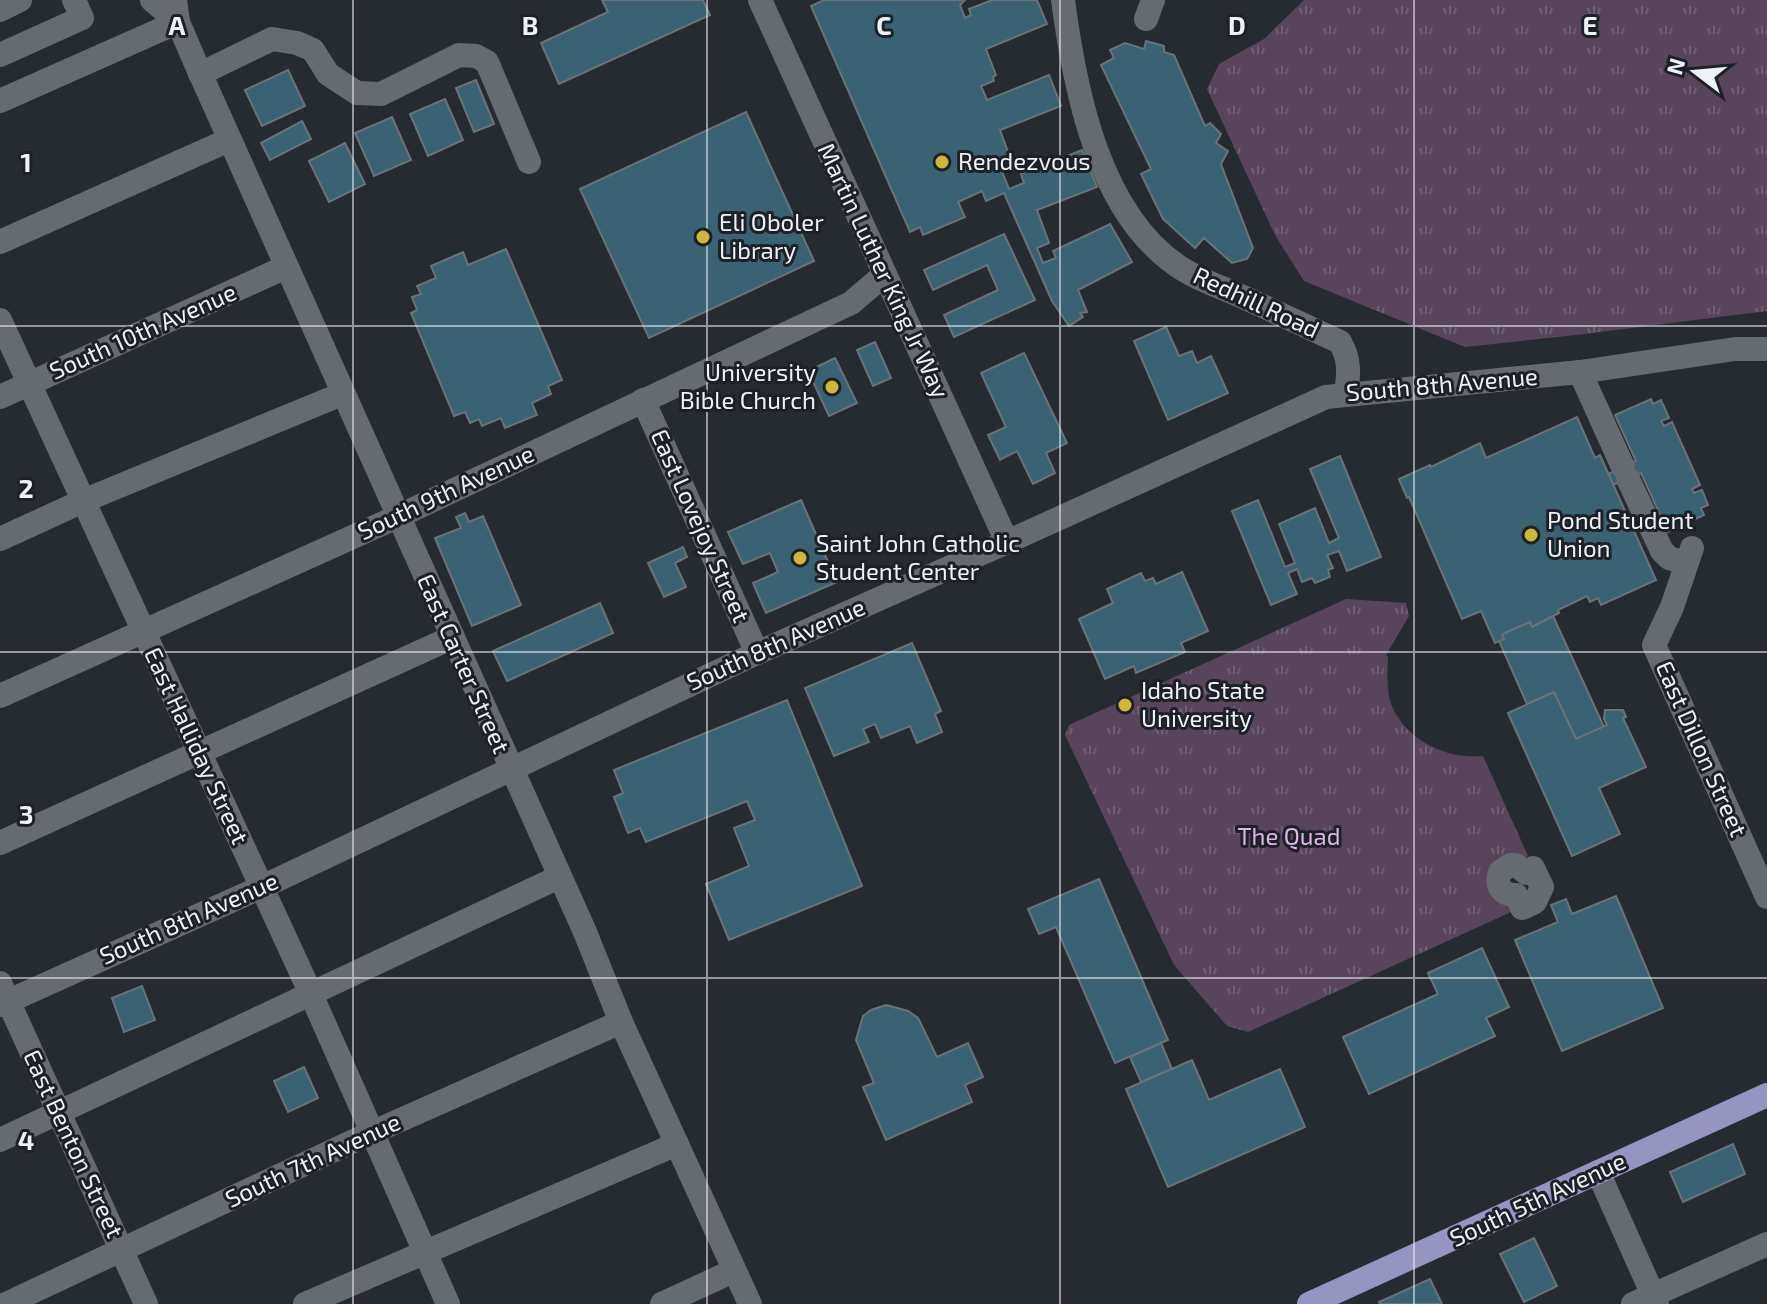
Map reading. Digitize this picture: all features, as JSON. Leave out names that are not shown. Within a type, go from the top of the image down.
[{"type":"main road","name":"South 5th Avenue","points":[[1309,1304],[1350,1296],[1598,1172],[1767,1095]]},
{"type":"street","points":[[0,10],[20,0]]},
{"type":"street","points":[[0,55],[82,18],[74,0]]},
{"type":"street","name":"East Carter Street","points":[[152,0],[176,11],[229,140],[453,637],[621,1022],[750,1304]]},
{"type":"street","name":"Martin Luther King Jr Way","points":[[760,0],[1007,542]]},
{"type":"street","name":"Redhill Road","points":[[1063,0],[1068,42],[1099,164],[1123,206],[1156,248],[1184,270],[1340,342],[1350,371],[1346,393]]},
{"type":"street","points":[[0,101],[176,11]]},
{"type":"street","points":[[40,37],[58,74]]},
{"type":"street","points":[[200,74],[272,39],[297,43],[313,50],[328,74],[357,93],[381,94],[459,55],[476,56],[487,62],[529,162]]},
{"type":"street","points":[[0,242],[229,140]]},
{"type":"street","name":"South 10th Avenue","points":[[0,397],[286,267]]},
{"type":"street","name":"South 9th Avenue","points":[[0,696],[397,517],[851,303],[884,275]]},
{"type":"street","name":"East Halliday Street","points":[[0,320],[311,994],[448,1304]]},
{"type":"street","name":"South 8th Avenue","points":[[3,996],[262,887],[757,653],[1326,397],[1580,372],[1735,349],[1767,349]]},
{"type":"street","name":"East Dillon Street","points":[[1580,372],[1662,551],[1669,558],[1689,555],[1672,607],[1654,645],[1767,897]]},
{"type":"street","points":[[0,539],[83,501],[342,394]]},
{"type":"street","name":"East Lovejoy Street","points":[[643,400],[757,653]]},
{"type":"street","points":[[0,843],[453,637]]},
{"type":"street","points":[[0,1140],[559,877]]},
{"type":"street","name":"East Benton Street","points":[[3,996],[146,1304]]},
{"type":"street","name":"South 7th Avenue","points":[[6,1304],[370,1133],[621,1022]]},
{"type":"street","points":[[305,1304],[677,1144]]},
{"type":"street","points":[[1598,1172],[1648,1301],[1767,1244]]},
{"type":"street","points":[[662,1304],[733,1271]]},
{"type":"green space","points":[[1304,0],[1767,0],[1767,311],[1465,347],[1304,281],[1275,235],[1207,89],[1219,64],[1264,39]]},
{"type":"green space","name":"The Quad","points":[[1346,599],[1406,603],[1409,616],[1386,655],[1391,704],[1406,727],[1428,745],[1455,754],[1483,756],[1528,856],[1522,860],[1508,860],[1505,901],[1511,912],[1248,1032],[1227,1026],[1174,965],[1065,735],[1069,725]]},
{"type":"building","points":[[602,0],[703,0],[710,15],[559,84],[541,43],[608,12]]},
{"type":"building","name":"Rendezvous","points":[[824,0],[965,0],[960,5],[965,18],[971,15],[969,9],[992,0],[1037,0],[1047,24],[986,49],[996,75],[994,81],[981,86],[987,100],[1049,75],[1061,106],[1000,130],[1011,160],[999,164],[1009,189],[1024,183],[1021,174],[1082,150],[1097,187],[1037,210],[1049,243],[1037,248],[1043,263],[1056,258],[1053,251],[1110,224],[1132,262],[1078,290],[1087,312],[1080,313],[1083,317],[1069,326],[1052,301],[1004,193],[986,201],[982,191],[958,202],[965,217],[923,235],[920,227],[910,232],[811,6]]},
{"type":"building","points":[[1146,41],[1164,46],[1164,52],[1174,55],[1205,126],[1210,123],[1221,134],[1216,143],[1228,151],[1221,164],[1253,248],[1247,259],[1232,263],[1204,238],[1195,248],[1163,219],[1141,174],[1151,169],[1101,65],[1114,58],[1110,50],[1125,43],[1144,49]]},
{"type":"building","points":[[288,70],[305,106],[262,126],[245,90]]},
{"type":"building","points":[[476,80],[494,124],[474,132],[456,88]]},
{"type":"building","points":[[445,99],[463,140],[428,156],[410,114]]},
{"type":"building","name":"Eli Oboler Library","points":[[746,112],[814,261],[649,338],[580,189]]},
{"type":"building","points":[[392,117],[411,160],[374,176],[355,133]]},
{"type":"building","points":[[302,121],[311,139],[270,160],[261,143]]},
{"type":"building","points":[[345,143],[365,184],[329,202],[309,161]]},
{"type":"building","points":[[1004,234],[1035,300],[954,337],[944,315],[998,290],[987,265],[933,290],[924,270]]},
{"type":"building","points":[[506,249],[562,380],[548,386],[551,394],[532,403],[537,415],[505,428],[501,418],[482,426],[479,419],[470,423],[465,412],[454,416],[411,313],[417,310],[412,297],[421,294],[417,286],[436,278],[431,266],[463,252],[468,265]]},
{"type":"building","points":[[1166,327],[1179,356],[1192,351],[1197,363],[1211,356],[1228,393],[1168,420],[1134,341]]},
{"type":"building","points":[[875,342],[891,378],[873,386],[857,350]]},
{"type":"building","points":[[1024,353],[1067,443],[1046,453],[1055,473],[1033,484],[1017,451],[1000,460],[988,435],[1006,427],[981,373]]},
{"type":"building","points":[[835,358],[857,403],[829,416],[808,371]]},
{"type":"building","points":[[1651,399],[1653,404],[1661,400],[1669,418],[1661,421],[1664,426],[1672,422],[1700,485],[1692,489],[1694,493],[1702,490],[1708,505],[1701,508],[1704,515],[1668,532],[1641,473],[1613,485],[1608,474],[1636,461],[1615,415]]},
{"type":"building","name":"Pond Student Union","points":[[1577,417],[1595,458],[1600,455],[1656,580],[1601,605],[1598,598],[1590,602],[1587,596],[1532,627],[1530,622],[1502,635],[1504,639],[1495,643],[1481,611],[1462,619],[1399,479],[1480,443],[1486,458]]},
{"type":"building","points":[[1340,456],[1381,557],[1347,571],[1339,551],[1327,555],[1333,568],[1328,570],[1330,577],[1315,583],[1312,578],[1302,582],[1297,569],[1288,573],[1297,594],[1271,605],[1232,511],[1258,500],[1285,567],[1295,563],[1279,524],[1315,508],[1329,543],[1339,538],[1310,469]]},
{"type":"building","name":"Saint John Catholic Student Center","points":[[801,500],[837,582],[766,613],[753,583],[778,572],[770,553],[743,564],[728,532]]},
{"type":"building","points":[[465,513],[469,522],[483,516],[521,605],[472,626],[435,538],[461,528],[456,517]]},
{"type":"building","points":[[683,547],[687,557],[675,563],[686,587],[664,597],[648,563]]},
{"type":"building","points":[[1182,572],[1208,631],[1181,643],[1185,652],[1136,673],[1134,666],[1105,679],[1079,619],[1113,603],[1107,589],[1141,573],[1145,581],[1153,578],[1156,584]]},
{"type":"building","points":[[600,603],[613,633],[507,681],[493,651]]},
{"type":"building","points":[[1553,616],[1604,727],[1576,739],[1554,692],[1527,704],[1499,641],[1504,639],[1502,635],[1505,633],[1530,622],[1532,627]]},
{"type":"building","points":[[912,643],[941,711],[935,714],[942,732],[917,743],[910,726],[881,738],[875,724],[863,729],[869,742],[834,756],[805,688]]},
{"type":"building","points":[[1554,692],[1576,739],[1607,725],[1605,710],[1623,710],[1626,717],[1623,718],[1646,767],[1599,788],[1620,834],[1572,856],[1508,713]]},
{"type":"building","points":[[787,700],[862,886],[729,940],[706,884],[749,866],[734,828],[755,820],[747,801],[646,842],[640,828],[628,833],[614,797],[623,793],[614,770]]},
{"type":"building","points":[[1099,879],[1168,1040],[1115,1063],[1056,927],[1039,934],[1028,909]]},
{"type":"building","points":[[1616,896],[1663,1008],[1562,1051],[1515,940],[1558,922],[1551,905],[1566,899],[1572,914]]},
{"type":"building","points":[[1482,948],[1509,1007],[1486,1018],[1495,1036],[1369,1094],[1343,1037],[1438,994],[1428,973]]},
{"type":"building","points":[[142,986],[155,1020],[124,1032],[112,998]]},
{"type":"building","points":[[886,1005],[908,1011],[918,1018],[937,1057],[968,1043],[983,1077],[965,1085],[972,1102],[886,1140],[863,1087],[874,1083],[856,1040],[863,1016]]},
{"type":"building","points":[[1161,1043],[1172,1069],[1141,1082],[1130,1057]]},
{"type":"building","points":[[1192,1060],[1209,1100],[1280,1069],[1305,1127],[1168,1187],[1126,1089]]},
{"type":"building","points":[[304,1067],[318,1098],[288,1112],[274,1081]]},
{"type":"building","points":[[1733,1144],[1745,1174],[1683,1202],[1670,1172]]},
{"type":"building","points":[[1534,1238],[1557,1286],[1524,1302],[1500,1254]]},
{"type":"building","points":[[1430,1279],[1442,1304],[1379,1302]]},
{"type":"place","name":"Rendezvous","points":[[942,162]]},
{"type":"place","name":"Eli Oboler Library","points":[[703,237]]},
{"type":"place","name":"University Bible Church","points":[[832,387]]},
{"type":"place","name":"Pond Student Union","points":[[1531,535]]},
{"type":"place","name":"Saint John Catholic Student Center","points":[[800,558]]},
{"type":"place","name":"Idaho State University","points":[[1125,705]]}]
